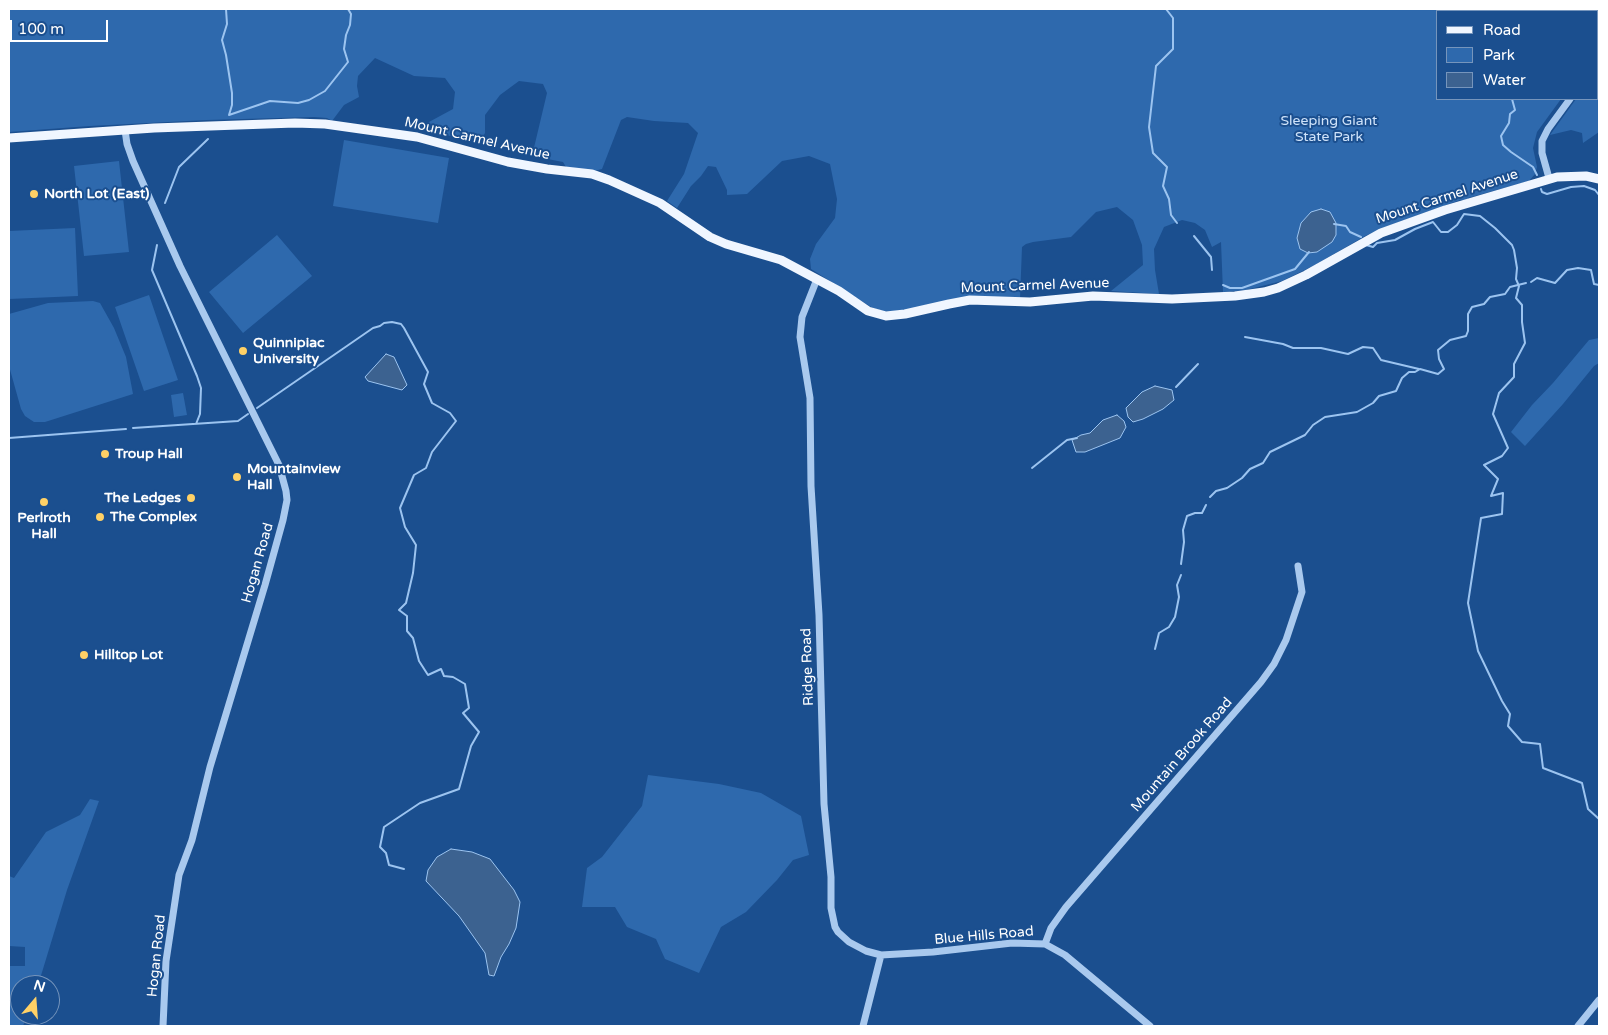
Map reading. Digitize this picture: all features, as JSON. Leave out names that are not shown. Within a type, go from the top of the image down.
[{"type":"main road","name":"Mount Carmel Avenue","points":[[9,138],[125,130],[286,123],[325,124],[403,135],[527,166],[592,174],[609,180],[654,200],[718,241],[775,258],[817,279],[868,311],[886,316],[906,314],[970,300],[1030,302],[1093,296],[1172,299],[1264,292],[1291,282],[1381,233],[1445,210],[1549,178],[1572,175],[1599,179]]},
{"type":"street","points":[[1549,178],[1542,153],[1542,141],[1548,129],[1569,100]]},
{"type":"street","name":"Hogan Road","points":[[125,130],[130,152],[180,266],[279,466],[287,500],[265,585],[210,767],[192,840],[179,875],[166,961],[163,1026]]},
{"type":"street","name":"Ridge Road","points":[[817,279],[802,317],[800,337],[810,398],[811,486],[819,615],[824,804],[831,877],[831,908],[835,927],[845,939],[866,951],[882,955]]},
{"type":"street","name":"Mountain Brook Road","points":[[1045,944],[1051,928],[1066,907],[1271,668],[1286,640],[1299,607],[1302,592],[1298,566]]},
{"type":"street","name":"Blue Hills Road","points":[[882,955],[1012,944],[1045,944],[1065,955],[1150,1026]]},
{"type":"street","points":[[863,1026],[882,955]]},
{"type":"street","points":[[1578,1026],[1599,1000]]},
{"type":"green space","name":"Sleeping Giant State Park","points":[[9,9],[1599,9],[1598,50],[1598,10],[1436,10],[1436,100],[1560,100],[1537,132],[1533,148],[1537,167],[1535,174],[1529,181],[1468,198],[1468,200],[1460,200],[1385,227],[1282,281],[1246,290],[1223,292],[1221,242],[1212,247],[1205,230],[1195,223],[1182,220],[1164,227],[1154,249],[1159,294],[1111,291],[1143,265],[1142,245],[1133,220],[1117,207],[1096,212],[1071,237],[1033,242],[1022,247],[1020,299],[970,296],[899,312],[881,311],[871,307],[811,269],[810,259],[816,244],[835,218],[837,199],[830,164],[809,156],[782,161],[747,194],[727,195],[727,190],[716,167],[708,166],[691,186],[677,208],[667,201],[684,174],[698,133],[688,123],[627,117],[621,120],[602,169],[594,171],[566,167],[563,162],[532,156],[547,93],[543,84],[519,81],[500,95],[485,115],[485,133],[480,142],[416,129],[453,109],[455,92],[445,78],[414,76],[375,58],[358,76],[359,97],[344,105],[332,121],[327,118],[314,117],[207,120],[9,132]]},
{"type":"green space","points":[[1599,69],[1599,132],[1583,143],[1582,133],[1571,130],[1550,135],[1575,100],[1598,100]]},
{"type":"green space","points":[[344,140],[449,158],[438,223],[333,206]]},
{"type":"green space","points":[[119,161],[129,252],[84,256],[74,166]]},
{"type":"green space","points":[[75,228],[78,296],[9,299],[9,231]]},
{"type":"green space","points":[[277,235],[312,276],[243,333],[209,292]]},
{"type":"green space","points":[[149,295],[178,380],[144,391],[115,307]]},
{"type":"green space","points":[[93,301],[100,303],[114,328],[126,357],[133,394],[45,422],[34,422],[25,416],[21,409],[9,366],[9,314],[48,303]]},
{"type":"green space","points":[[1599,338],[1599,363],[1594,366],[1525,446],[1511,432],[1589,340]]},
{"type":"green space","points":[[183,393],[187,415],[174,417],[171,395]]},
{"type":"green space","points":[[648,775],[719,784],[761,793],[801,816],[809,855],[793,860],[777,880],[746,912],[721,927],[699,973],[665,959],[656,939],[627,927],[615,907],[582,907],[587,868],[602,857],[642,806]]},
{"type":"green space","points":[[90,799],[99,801],[67,890],[41,975],[10,975],[10,1025],[23,1025],[9,1026],[9,966],[25,966],[25,947],[9,946],[9,876],[14,878],[46,832],[80,815]]},
{"type":"water","points":[[1321,209],[1330,212],[1336,223],[1336,235],[1332,242],[1317,252],[1308,253],[1300,249],[1297,238],[1301,223],[1311,212]]},
{"type":"water","points":[[386,354],[394,357],[407,385],[402,390],[368,381],[365,377]]},
{"type":"water","points":[[1155,386],[1172,390],[1174,400],[1163,409],[1133,422],[1128,417],[1126,408],[1142,392]]},
{"type":"water","points":[[1117,415],[1124,421],[1126,427],[1120,438],[1085,452],[1076,452],[1072,440],[1090,433],[1103,420]]},
{"type":"water","points":[[451,849],[472,852],[490,859],[514,890],[520,902],[516,928],[501,957],[494,976],[489,975],[485,953],[459,916],[426,881],[428,870],[437,857]]},
{"type":"waterway","points":[[226,9],[227,24],[222,40],[232,93],[232,105],[229,115]]},
{"type":"waterway","points":[[229,115],[270,101],[298,103],[309,100],[325,91],[348,62],[344,49],[350,25],[351,14],[348,9]]},
{"type":"waterway","points":[[1166,9],[1173,18],[1173,49],[1156,66],[1149,127],[1153,153],[1167,167],[1163,186],[1169,199],[1171,215],[1177,223]]},
{"type":"waterway","points":[[1512,100],[1515,110],[1510,114],[1509,123],[1501,136],[1503,145],[1533,167],[1537,175]]},
{"type":"waterway","points":[[165,203],[179,167],[208,139]]},
{"type":"waterway","points":[[1541,189],[1542,192],[1547,194],[1571,187],[1584,186],[1595,190],[1599,195]]},
{"type":"waterway","points":[[1366,245],[1373,247],[1377,243],[1395,240],[1433,222],[1441,232],[1448,232],[1457,225],[1464,214],[1480,216],[1512,245],[1517,268],[1516,279],[1519,286],[1516,298],[1522,305],[1525,343],[1514,364],[1514,377],[1499,393],[1493,414],[1508,448],[1502,456],[1484,465],[1498,479],[1491,496],[1503,493],[1502,514],[1481,518],[1468,603],[1478,651],[1510,714],[1508,726],[1522,742],[1540,744],[1543,768],[1582,783],[1588,809],[1599,819]]},
{"type":"waterway","points":[[1334,224],[1346,226],[1350,232],[1361,237]]},
{"type":"waterway","points":[[1194,236],[1211,257],[1212,270]]},
{"type":"waterway","points":[[157,245],[152,270],[201,388],[200,414],[196,424]]},
{"type":"waterway","points":[[1223,285],[1230,288],[1242,288],[1295,269],[1309,252]]},
{"type":"waterway","points":[[1531,282],[1537,278],[1555,283],[1567,270],[1578,268],[1591,270],[1594,284],[1599,285]]},
{"type":"waterway","points":[[1210,497],[1216,491],[1227,488],[1242,478],[1250,469],[1263,463],[1270,452],[1305,435],[1313,425],[1325,417],[1357,412],[1373,403],[1379,396],[1396,391],[1402,378],[1409,372],[1415,372],[1420,369],[1438,374],[1444,369],[1439,359],[1438,350],[1450,340],[1466,336],[1468,331],[1468,314],[1472,307],[1484,304],[1490,297],[1505,294],[1510,287],[1526,283]]},
{"type":"waterway","points":[[257,408],[373,328],[392,322],[401,324],[404,328],[428,372],[424,384],[432,403],[450,413],[456,421],[432,452],[426,468],[414,475],[400,508],[405,527],[416,545],[413,573],[406,603],[399,610],[407,616],[407,631],[413,638],[419,661],[428,675],[441,669],[444,676],[453,677],[465,684],[469,708],[463,713],[479,732],[471,746],[459,789],[420,803],[384,827],[380,847],[386,853],[389,865],[404,869]]},
{"type":"waterway","points":[[1245,337],[1283,344],[1293,348],[1321,348],[1348,354],[1363,347],[1373,348],[1381,360],[1419,369]]},
{"type":"waterway","points":[[1176,387],[1198,364]]},
{"type":"waterway","points":[[133,428],[238,421],[248,414]]},
{"type":"waterway","points":[[9,438],[126,429]]},
{"type":"waterway","points":[[1032,468],[1067,440],[1077,438]]},
{"type":"waterway","points":[[1181,564],[1184,542],[1183,530],[1187,516],[1202,513],[1206,505]]},
{"type":"waterway","points":[[1155,649],[1159,633],[1169,627],[1175,617],[1179,597],[1177,585],[1181,575]]},
{"type":"place","name":"North Lot (East)","points":[[34,194]]},
{"type":"place","name":"Quinnipiac University","points":[[243,351]]},
{"type":"place","name":"Troup Hall","points":[[105,454]]},
{"type":"place","name":"Mountainview Hall","points":[[237,477]]},
{"type":"place","name":"The Ledges","points":[[191,498]]},
{"type":"place","name":"Perlroth Hall","points":[[44,502]]},
{"type":"place","name":"The Complex","points":[[100,517]]},
{"type":"place","name":"Hilltop Lot","points":[[84,655]]}]
